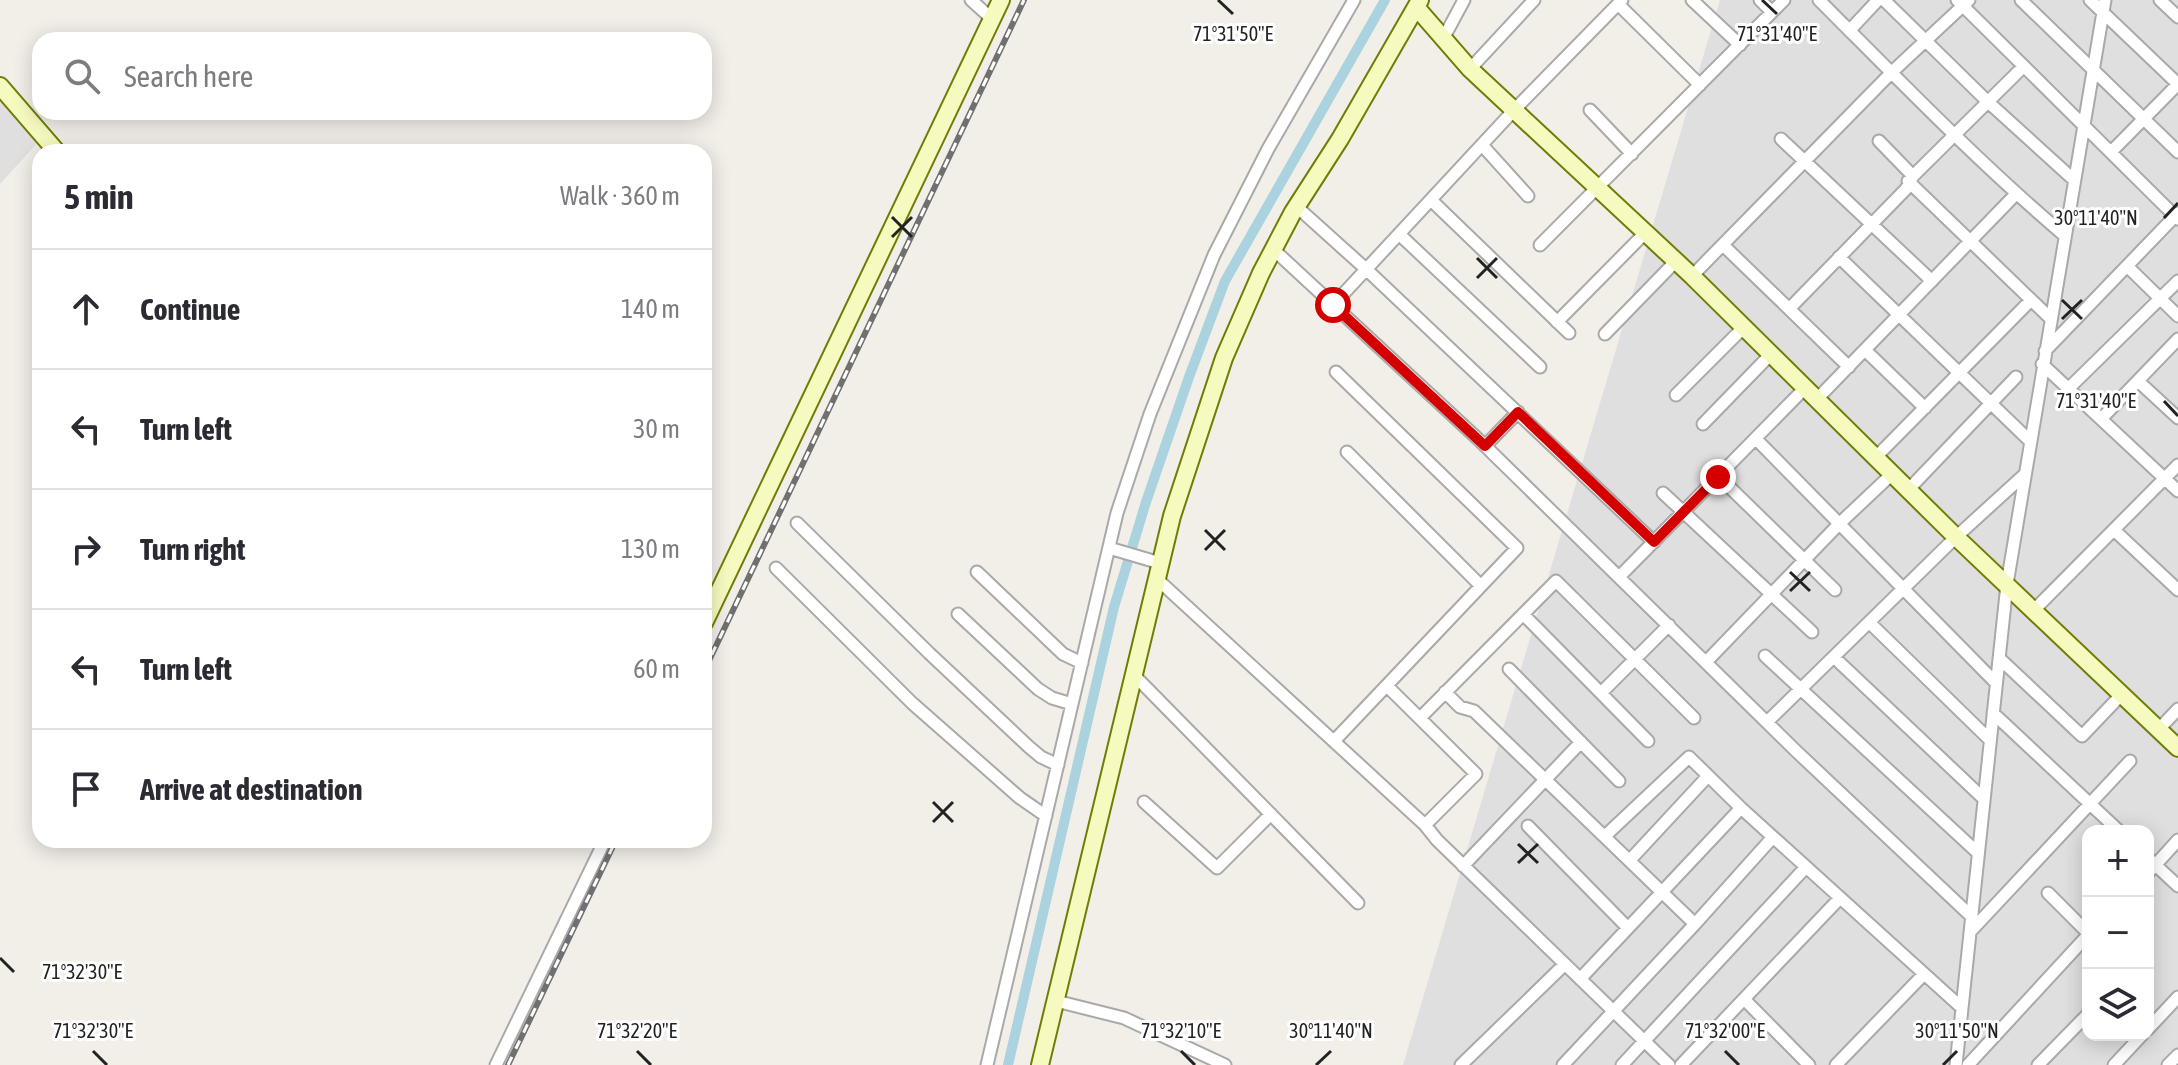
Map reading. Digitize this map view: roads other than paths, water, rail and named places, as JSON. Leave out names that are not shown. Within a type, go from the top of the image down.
[{"type":"street","points":[[971,0],[992,19]]},
{"type":"street","points":[[712,606],[1001,0]]},
{"type":"street","points":[[987,1065],[1112,549],[1117,513],[1150,414],[1214,255],[1268,149],[1354,0]]},
{"type":"street","points":[[1443,39],[1464,0]]},
{"type":"street","points":[[1470,69],[1534,0]]},
{"type":"street","points":[[1692,0],[1740,45]]},
{"type":"street","points":[[1760,0],[1772,12]]},
{"type":"street","points":[[1540,245],[1784,0]]},
{"type":"street","points":[[1819,0],[1954,135],[2064,235]]},
{"type":"street","points":[[1850,30],[1878,0]]},
{"type":"street","points":[[1884,0],[1987,101],[2074,180]]},
{"type":"street","points":[[2021,0],[2178,152]]},
{"type":"street","points":[[2090,0],[2104,6],[2178,84],[2111,152]]},
{"type":"street","points":[[2160,0],[2178,17]]},
{"type":"street","points":[[1333,305],[1515,109],[1620,2],[1700,85]]},
{"type":"street","points":[[1692,276],[1963,2],[2177,216],[2044,352]]},
{"type":"street","points":[[1040,1065],[1133,674],[1155,567],[1224,358],[1261,273],[1297,207],[1418,4],[1470,69],[1692,276],[1956,537],[2178,748]]},
{"type":"street","points":[[1956,1065],[2007,584],[2104,6]]},
{"type":"street","points":[[1789,309],[1906,189],[1910,178],[2024,66]]},
{"type":"street","points":[[0,86],[50,144]]},
{"type":"street","points":[[1590,110],[1632,154]]},
{"type":"street","points":[[1781,139],[1932,281]]},
{"type":"street","points":[[1879,141],[1970,241],[2050,318]]},
{"type":"street","points":[[1482,145],[1528,196]]},
{"type":"street","points":[[1619,577],[1716,475],[1866,351],[2016,194]]},
{"type":"street","points":[[1431,200],[1569,333]]},
{"type":"street","points":[[1297,207],[1654,542]]},
{"type":"street","points":[[1557,322],[1646,232]]},
{"type":"street","points":[[1399,234],[1540,367]]},
{"type":"street","points":[[1723,245],[1849,367]]},
{"type":"street","points":[[1274,250],[1485,446],[1971,916]]},
{"type":"street","points":[[1839,257],[2030,441]]},
{"type":"street","points":[[1605,334],[1676,261]]},
{"type":"street","points":[[2127,266],[2178,316]]},
{"type":"street","points":[[2069,388],[2178,281]]},
{"type":"street","points":[[1875,458],[2031,300]]},
{"type":"street","points":[[1676,395],[1744,327]]},
{"type":"street","points":[[2102,418],[2178,339]]},
{"type":"street","points":[[1866,351],[1925,408]]},
{"type":"street","points":[[1703,424],[1771,354]]},
{"type":"street","points":[[2042,364],[2178,491]]},
{"type":"street","points":[[1334,741],[1517,548],[1336,372]]},
{"type":"street","points":[[1908,490],[2016,377]]},
{"type":"street","points":[[2138,381],[2178,418]]},
{"type":"street","points":[[1485,446],[1518,412]]},
{"type":"street","points":[[1756,439],[1996,683]]},
{"type":"street","points":[[1347,452],[1481,586]]},
{"type":"street","points":[[2033,611],[2178,465]]},
{"type":"street","points":[[1706,662],[1840,523],[1892,474]]},
{"type":"street","points":[[1716,475],[1835,590]]},
{"type":"street","points":[[1767,722],[1956,537],[2025,475]]},
{"type":"street","points":[[1663,493],[1812,632]]},
{"type":"street","points":[[797,523],[1029,747],[1058,765]]},
{"type":"street","points":[[2114,530],[2178,589]]},
{"type":"street","points":[[1112,549],[1155,567],[1425,825],[1463,866],[1669,1065]]},
{"type":"street","points":[[776,568],[932,721],[1009,789],[1046,816]]},
{"type":"street","points":[[977,572],[1063,654],[1082,663]]},
{"type":"street","points":[[1420,718],[1556,581],[1694,718]]},
{"type":"street","points":[[958,614],[1038,689],[1052,698],[1072,704]]},
{"type":"street","points":[[1523,614],[1648,741]]},
{"type":"street","points":[[1601,693],[1669,625]]},
{"type":"street","points":[[1873,626],[1990,740]]},
{"type":"street","points":[[1765,656],[1978,853]]},
{"type":"street","points":[[1999,658],[2082,736],[2122,694]]},
{"type":"street","points":[[1839,662],[1984,799]]},
{"type":"street","points":[[1509,669],[1619,781]]},
{"type":"street","points":[[1133,674],[1358,903]]},
{"type":"street","points":[[1387,686],[1476,774],[1425,825]]},
{"type":"street","points":[[1445,692],[1460,707],[1474,711],[1695,924]]},
{"type":"street","points":[[2159,729],[2178,709]]},
{"type":"street","points":[[1993,713],[2113,825]]},
{"type":"street","points":[[1463,866],[1581,742]]},
{"type":"street","points":[[1605,836],[1689,757],[1962,1008]]},
{"type":"street","points":[[1970,932],[2130,761]]},
{"type":"street","points":[[1630,860],[1708,776]]},
{"type":"street","points":[[1144,802],[1217,868],[1271,814]]},
{"type":"street","points":[[1580,979],[1741,808]]},
{"type":"street","points":[[1528,826],[1628,928]]},
{"type":"street","points":[[1563,1065],[1773,837]]},
{"type":"street","points":[[2154,861],[2178,840]]},
{"type":"street","points":[[496,1065],[601,848]]},
{"type":"street","points":[[1622,1065],[1806,867]]},
{"type":"street","points":[[2154,868],[2178,886]]},
{"type":"street","points":[[2048,893],[2082,928]]},
{"type":"street","points":[[1681,1065],[1840,898]]},
{"type":"street","points":[[1968,1065],[2082,941]]},
{"type":"street","points":[[1461,1065],[1565,964]]},
{"type":"street","points":[[1836,1065],[1924,974]]},
{"type":"street","points":[[2154,1023],[2178,997]]},
{"type":"street","points":[[1744,999],[1809,1065]]},
{"type":"street","points":[[1056,1001],[1124,1018],[1225,1065]]},
{"type":"street","points":[[2038,1065],[2082,1020]]},
{"type":"street","points":[[2114,1065],[2136,1041]]},
{"type":"street","points":[[2168,1065],[2178,1055]]},
{"type":"waterway","points":[[1008,1065],[1114,607],[1189,377],[1225,281],[1385,0]]},
{"type":"railway","points":[[712,654],[1024,0]]},
{"type":"railway","points":[[508,1065],[612,848]]}]
